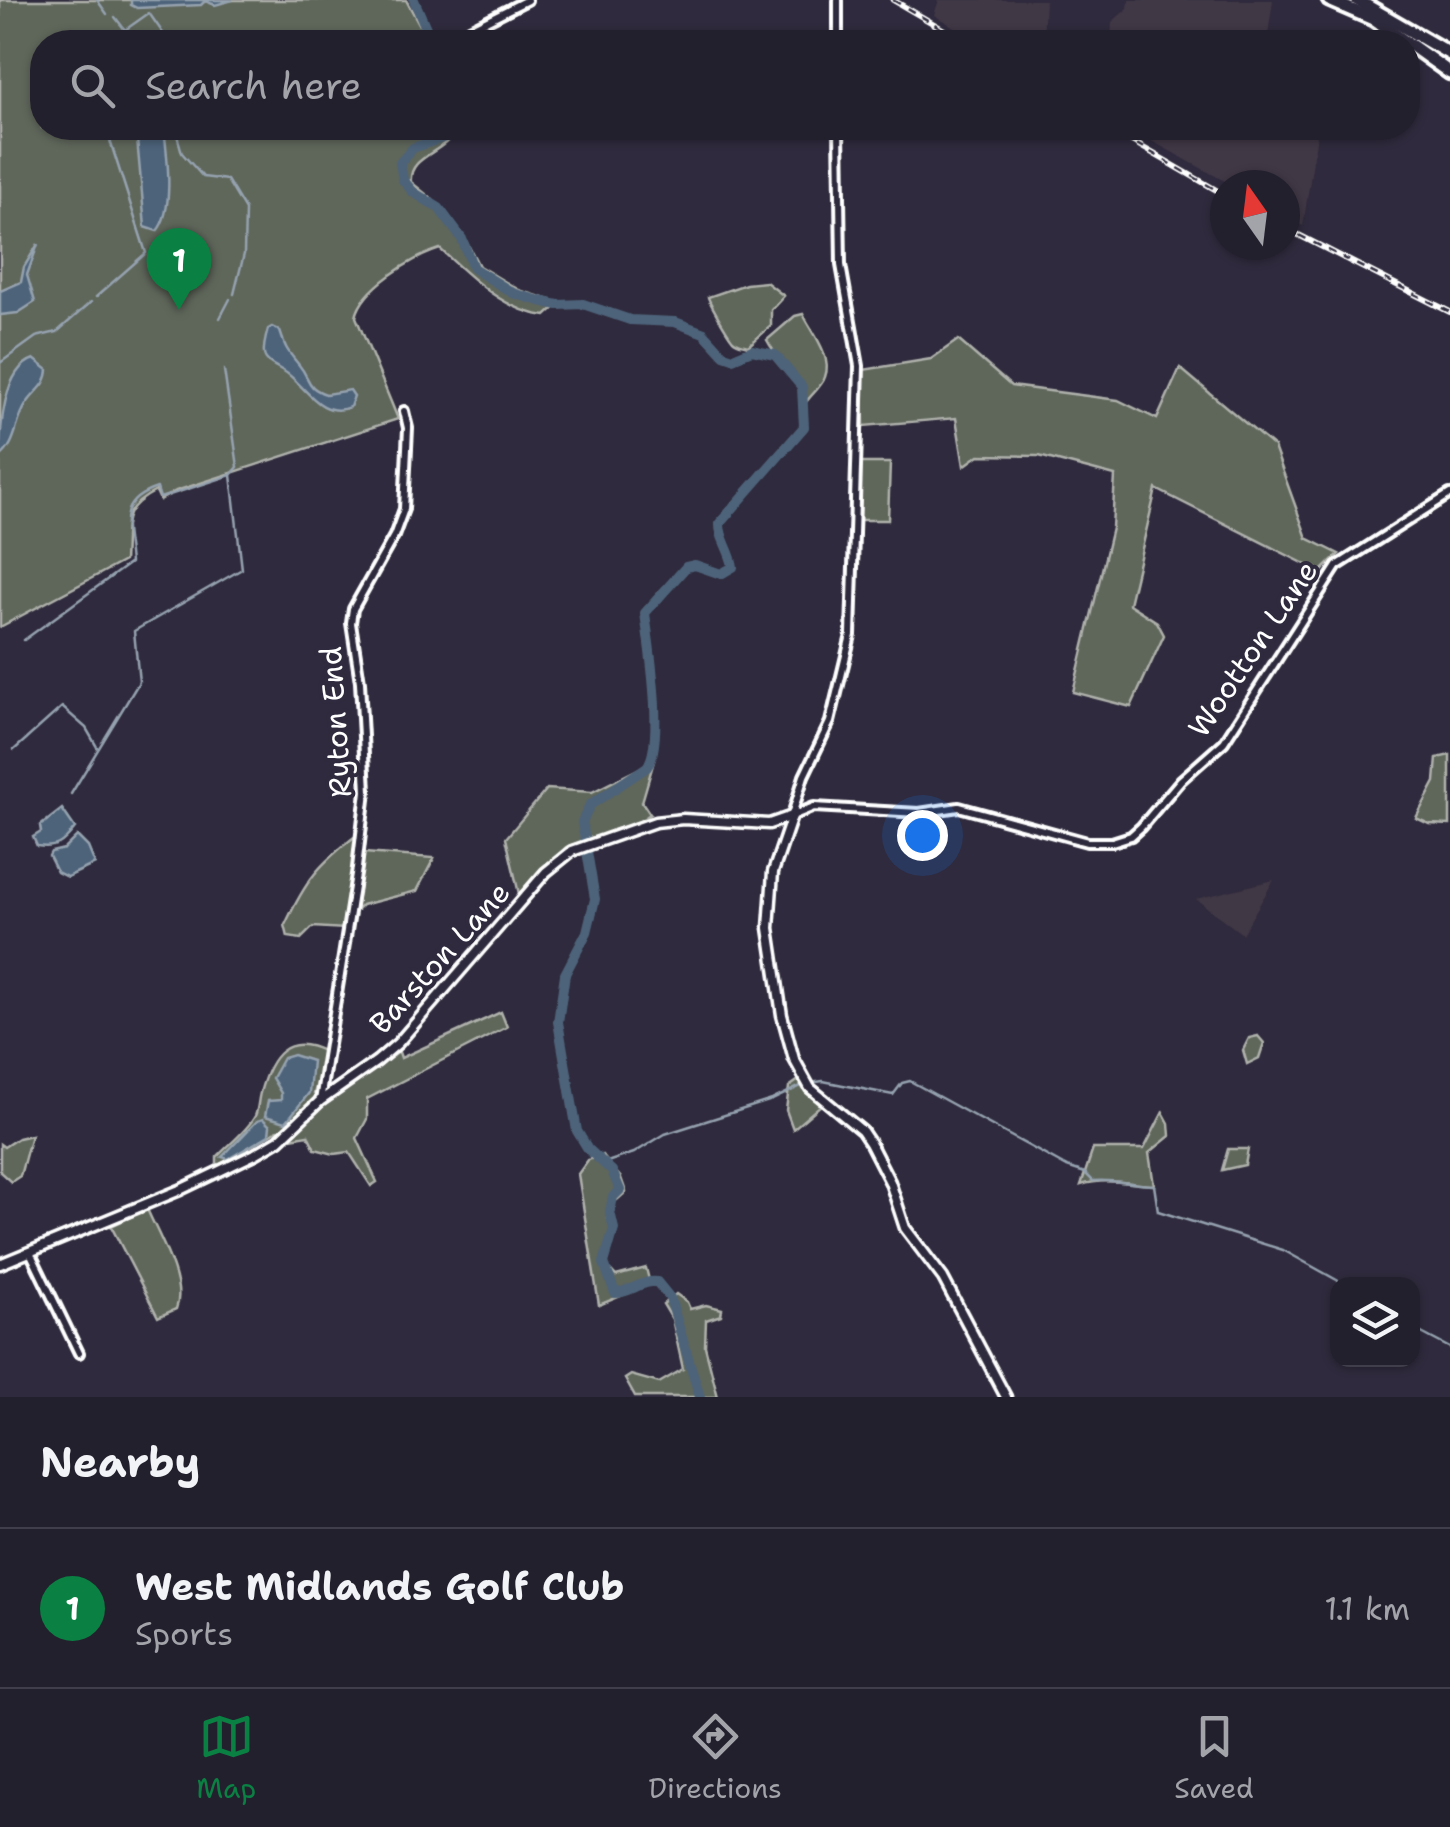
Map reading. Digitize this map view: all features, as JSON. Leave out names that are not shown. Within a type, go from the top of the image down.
[{"type":"highway","points":[[1330,0],[1387,30]]},
{"type":"highway","points":[[1357,0],[1409,30]]},
{"type":"highway","points":[[1420,37],[1450,54]]},
{"type":"highway","points":[[1420,52],[1450,73]]},
{"type":"street","points":[[469,30],[527,0]]},
{"type":"street","points":[[838,0],[838,30]]},
{"type":"street","points":[[839,140],[840,265],[859,366],[851,634],[830,722],[778,849],[769,910],[770,941],[788,1038],[807,1084],[870,1142],[890,1182],[908,1234],[943,1278],[1006,1397]]},
{"type":"street","name":"Ryton End","points":[[320,1101],[358,868],[366,791],[360,682],[351,623],[353,608],[394,536],[404,509],[408,428],[404,411]]},
{"type":"street","name":"Wootton Lane","points":[[796,798],[814,806],[919,813],[959,806],[1102,844],[1131,836],[1181,780],[1224,742],[1337,566],[1450,494]]},
{"type":"street","name":"Wootton Lane","points":[[792,816],[814,806]]},
{"type":"street","name":"Barston Lane","points":[[0,1264],[180,1190],[279,1140],[320,1101],[398,1043],[546,872],[572,851],[672,819],[768,824],[792,816]]},
{"type":"street","points":[[768,824],[778,849]]},
{"type":"street","points":[[30,1252],[79,1353]]},
{"type":"shaded area","points":[[0,0],[406,0],[422,30],[30,30],[30,140],[448,140],[416,165],[411,182],[462,233],[479,266],[519,290],[560,303],[546,316],[531,313],[488,291],[440,249],[416,259],[378,285],[356,317],[398,419],[176,491],[160,500],[156,491],[130,511],[124,561],[0,627]]},
{"type":"shaded area","points":[[939,0],[1045,0],[1044,30],[959,30],[934,15]]},
{"type":"shaded area","points":[[1129,0],[1273,0],[1269,30],[1112,30],[1112,22],[1128,8]]},
{"type":"shaded area","points":[[1150,140],[1316,140],[1303,226],[1300,170],[1210,173]]},
{"type":"shaded area","points":[[766,282],[784,296],[771,310],[771,326],[748,346],[736,342],[708,297],[746,284]]},
{"type":"shaded area","points":[[803,314],[824,353],[827,369],[805,404],[795,378],[767,340],[795,316]]},
{"type":"shaded area","points":[[958,340],[1011,386],[1118,400],[1157,419],[1180,368],[1274,447],[1307,538],[1339,554],[1321,572],[1156,489],[1129,604],[1157,622],[1164,635],[1131,707],[1073,692],[1112,528],[1115,476],[1039,456],[979,455],[964,466],[956,418],[864,426],[863,370],[931,359]]},
{"type":"shaded area","points":[[859,463],[890,463],[888,520],[858,520]]},
{"type":"shaded area","points":[[1450,755],[1450,825],[1429,824],[1416,818],[1435,782],[1437,758]]},
{"type":"shaded area","points":[[654,761],[642,802],[650,814],[637,823],[566,847],[519,894],[506,838],[547,789],[592,792]]},
{"type":"shaded area","points":[[358,834],[345,929],[313,927],[301,939],[288,937],[285,925],[307,885]]},
{"type":"shaded area","points":[[364,853],[434,858],[417,891],[362,905],[356,911]]},
{"type":"shaded area","points":[[1274,880],[1242,934],[1196,899]]},
{"type":"shaded area","points":[[501,1012],[507,1027],[367,1099],[367,1119],[357,1138],[377,1182],[371,1186],[349,1152],[334,1154],[315,1149],[308,1135],[291,1138],[278,1130],[217,1166],[217,1157],[255,1116],[264,1080],[275,1058],[290,1046],[325,1052],[314,1094],[328,1101],[399,1052],[401,1058]]},
{"type":"shaded area","points":[[1258,1036],[1264,1043],[1259,1058],[1247,1064],[1243,1050],[1249,1038]]},
{"type":"shaded area","points":[[799,1080],[821,1105],[793,1129],[786,1110],[789,1087]]},
{"type":"shaded area","points":[[1163,1112],[1170,1136],[1149,1153],[1154,1185],[1108,1181],[1081,1185],[1093,1149],[1144,1149]]},
{"type":"shaded area","points":[[31,1135],[20,1176],[11,1182],[0,1172],[0,1144],[4,1147]]},
{"type":"shaded area","points":[[1228,1149],[1248,1149],[1245,1165],[1222,1170]]},
{"type":"shaded area","points":[[602,1155],[621,1178],[626,1192],[609,1207],[608,1219],[614,1229],[604,1263],[616,1276],[646,1268],[650,1284],[599,1305],[578,1174],[588,1160]]},
{"type":"shaded area","points":[[147,1209],[178,1286],[176,1309],[158,1317],[111,1226]]},
{"type":"shaded area","points":[[676,1294],[690,1309],[706,1305],[722,1309],[721,1315],[706,1320],[705,1346],[718,1397],[635,1397],[625,1379],[631,1375],[659,1383],[683,1369],[672,1319],[663,1304]]},
{"type":"water","points":[[131,0],[233,0],[215,5],[205,1],[201,5],[137,8]]},
{"type":"water","points":[[137,140],[165,140],[166,210],[157,231],[145,227]]},
{"type":"water","points":[[38,244],[27,275],[35,302],[18,313],[0,315],[0,291],[21,282],[24,267]]},
{"type":"water","points":[[272,327],[280,331],[287,350],[311,385],[326,394],[350,390],[354,396],[350,407],[340,410],[323,406],[267,361],[264,345]]},
{"type":"water","points":[[34,359],[48,370],[47,376],[26,405],[10,446],[0,457],[5,401],[16,375]]},
{"type":"water","points":[[62,809],[75,828],[59,844],[37,846],[33,837],[41,832],[40,826]]},
{"type":"water","points":[[77,836],[88,847],[95,864],[67,877],[57,872],[49,856],[64,849]]},
{"type":"water","points":[[293,1055],[312,1061],[309,1093],[286,1122],[265,1116],[268,1101],[281,1100],[272,1078],[283,1058]]},
{"type":"water","points":[[263,1119],[270,1126],[269,1135],[228,1159],[222,1157],[257,1121]]},
{"type":"waterway","points":[[97,0],[107,14]]},
{"type":"waterway","points":[[414,0],[427,30]]},
{"type":"waterway","points":[[125,30],[149,13],[161,30]]},
{"type":"waterway","points":[[115,17],[125,30]]},
{"type":"waterway","points":[[96,297],[146,253],[110,140]]},
{"type":"waterway","points":[[178,140],[182,153],[203,177],[227,180],[245,210],[244,254],[234,294]]},
{"type":"waterway","points":[[436,140],[413,148],[400,163],[403,180],[413,192],[439,208],[462,239],[473,268],[513,293],[540,301],[583,304],[630,320],[675,322],[704,333],[724,355],[733,358],[752,350],[775,355],[802,387],[804,427],[720,523],[733,567],[721,574],[695,565],[686,567],[645,613],[654,693],[652,755],[647,767],[590,805],[582,822],[595,899],[587,932],[565,974],[558,1022],[577,1131],[588,1149],[612,1171],[620,1190],[613,1197],[610,1212],[614,1229],[604,1263],[615,1293],[657,1282],[670,1298],[700,1397]]},
{"type":"waterway","points":[[220,318],[230,299]]},
{"type":"waterway","points":[[0,363],[36,337],[57,332],[91,302]]},
{"type":"waterway","points":[[71,794],[139,682],[134,631],[242,569],[231,475],[238,467],[224,370]]},
{"type":"waterway","points":[[24,640],[130,563],[126,517],[134,501],[157,488],[160,498],[231,475]]},
{"type":"waterway","points":[[14,750],[62,707],[86,728],[97,747]]},
{"type":"waterway","points":[[810,1083],[823,1081],[893,1095],[902,1083],[910,1081],[1067,1167],[1085,1173],[1093,1181],[1154,1185],[1158,1211],[1283,1250],[1331,1277]]},
{"type":"waterway","points":[[604,1163],[634,1153],[665,1134],[772,1100],[803,1085]]},
{"type":"waterway","points":[[1420,1332],[1450,1348]]},
{"type":"railway","points":[[893,0],[944,30]]},
{"type":"railway","points":[[1130,140],[1210,186]]},
{"type":"railway","points":[[1300,236],[1450,312]]},
{"type":"place","name":"West Midlands Golf Club","points":[[179,310]]}]
